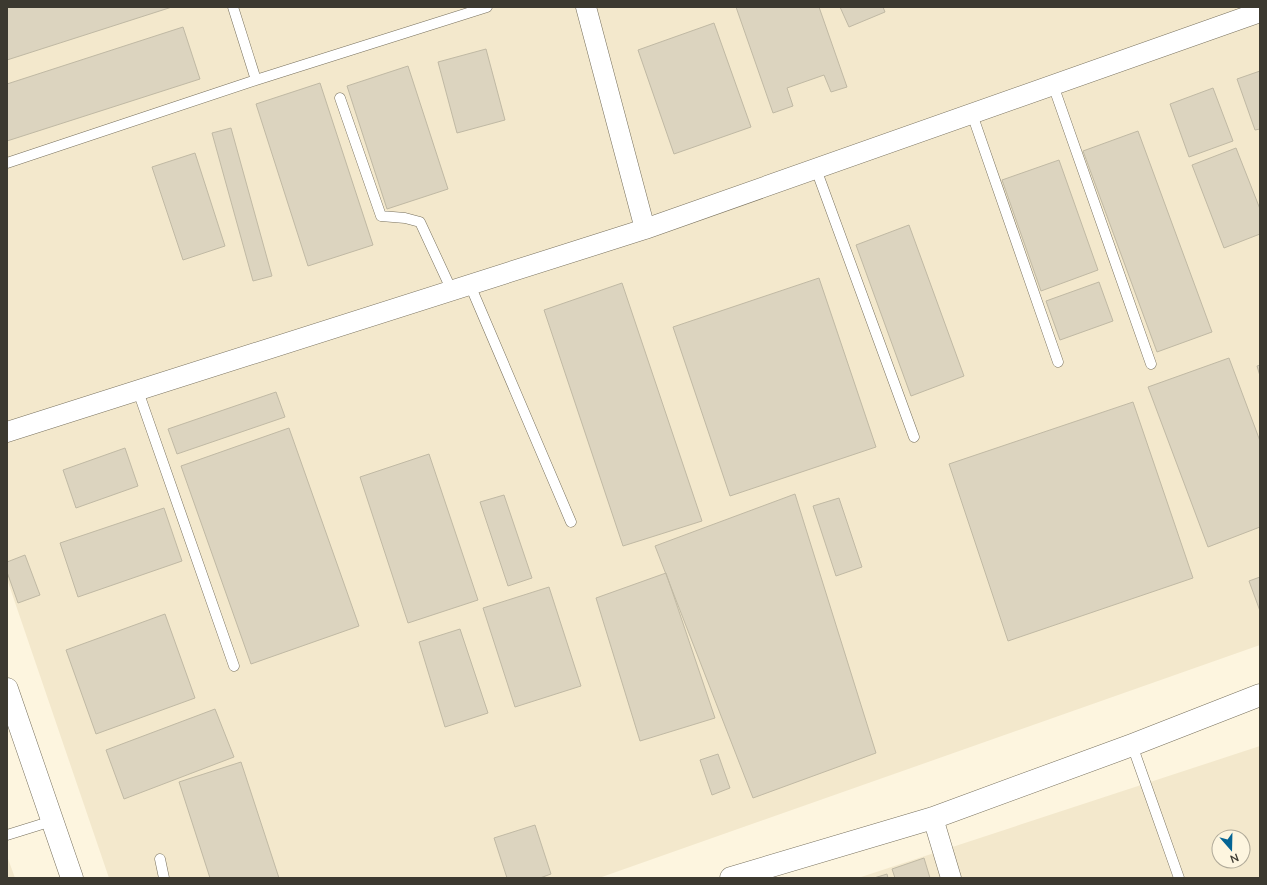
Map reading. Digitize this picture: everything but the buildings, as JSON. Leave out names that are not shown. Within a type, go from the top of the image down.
[{"type":"street","points":[[586,7],[646,229]]},
{"type":"street","points":[[7,432],[646,229],[1260,12]]},
{"type":"street","points":[[7,689],[72,878]]},
{"type":"street","points":[[731,878],[933,818],[1132,745],[1260,695]]},
{"type":"street","points":[[933,818],[951,878]]},
{"type":"lane","points":[[233,7],[256,80]]},
{"type":"lane","points":[[7,163],[256,80],[487,7]]},
{"type":"lane","points":[[1053,85],[1151,364]]},
{"type":"lane","points":[[340,98],[381,216],[405,218],[420,222],[461,288],[571,522]]},
{"type":"lane","points":[[972,114],[1058,362]]},
{"type":"lane","points":[[816,169],[914,437]]},
{"type":"lane","points":[[138,391],[234,666]]},
{"type":"lane","points":[[1132,745],[1180,878]]},
{"type":"lane","points":[[7,835],[52,821]]},
{"type":"lane","points":[[160,859],[164,878]]},
{"type":"shaded area","points":[[7,7],[1260,7],[1260,645],[599,878],[109,878],[7,579]]},
{"type":"shaded area","points":[[1260,746],[1260,878],[858,878]]},
{"type":"shaded area","points":[[7,856],[15,878],[7,878]]}]
